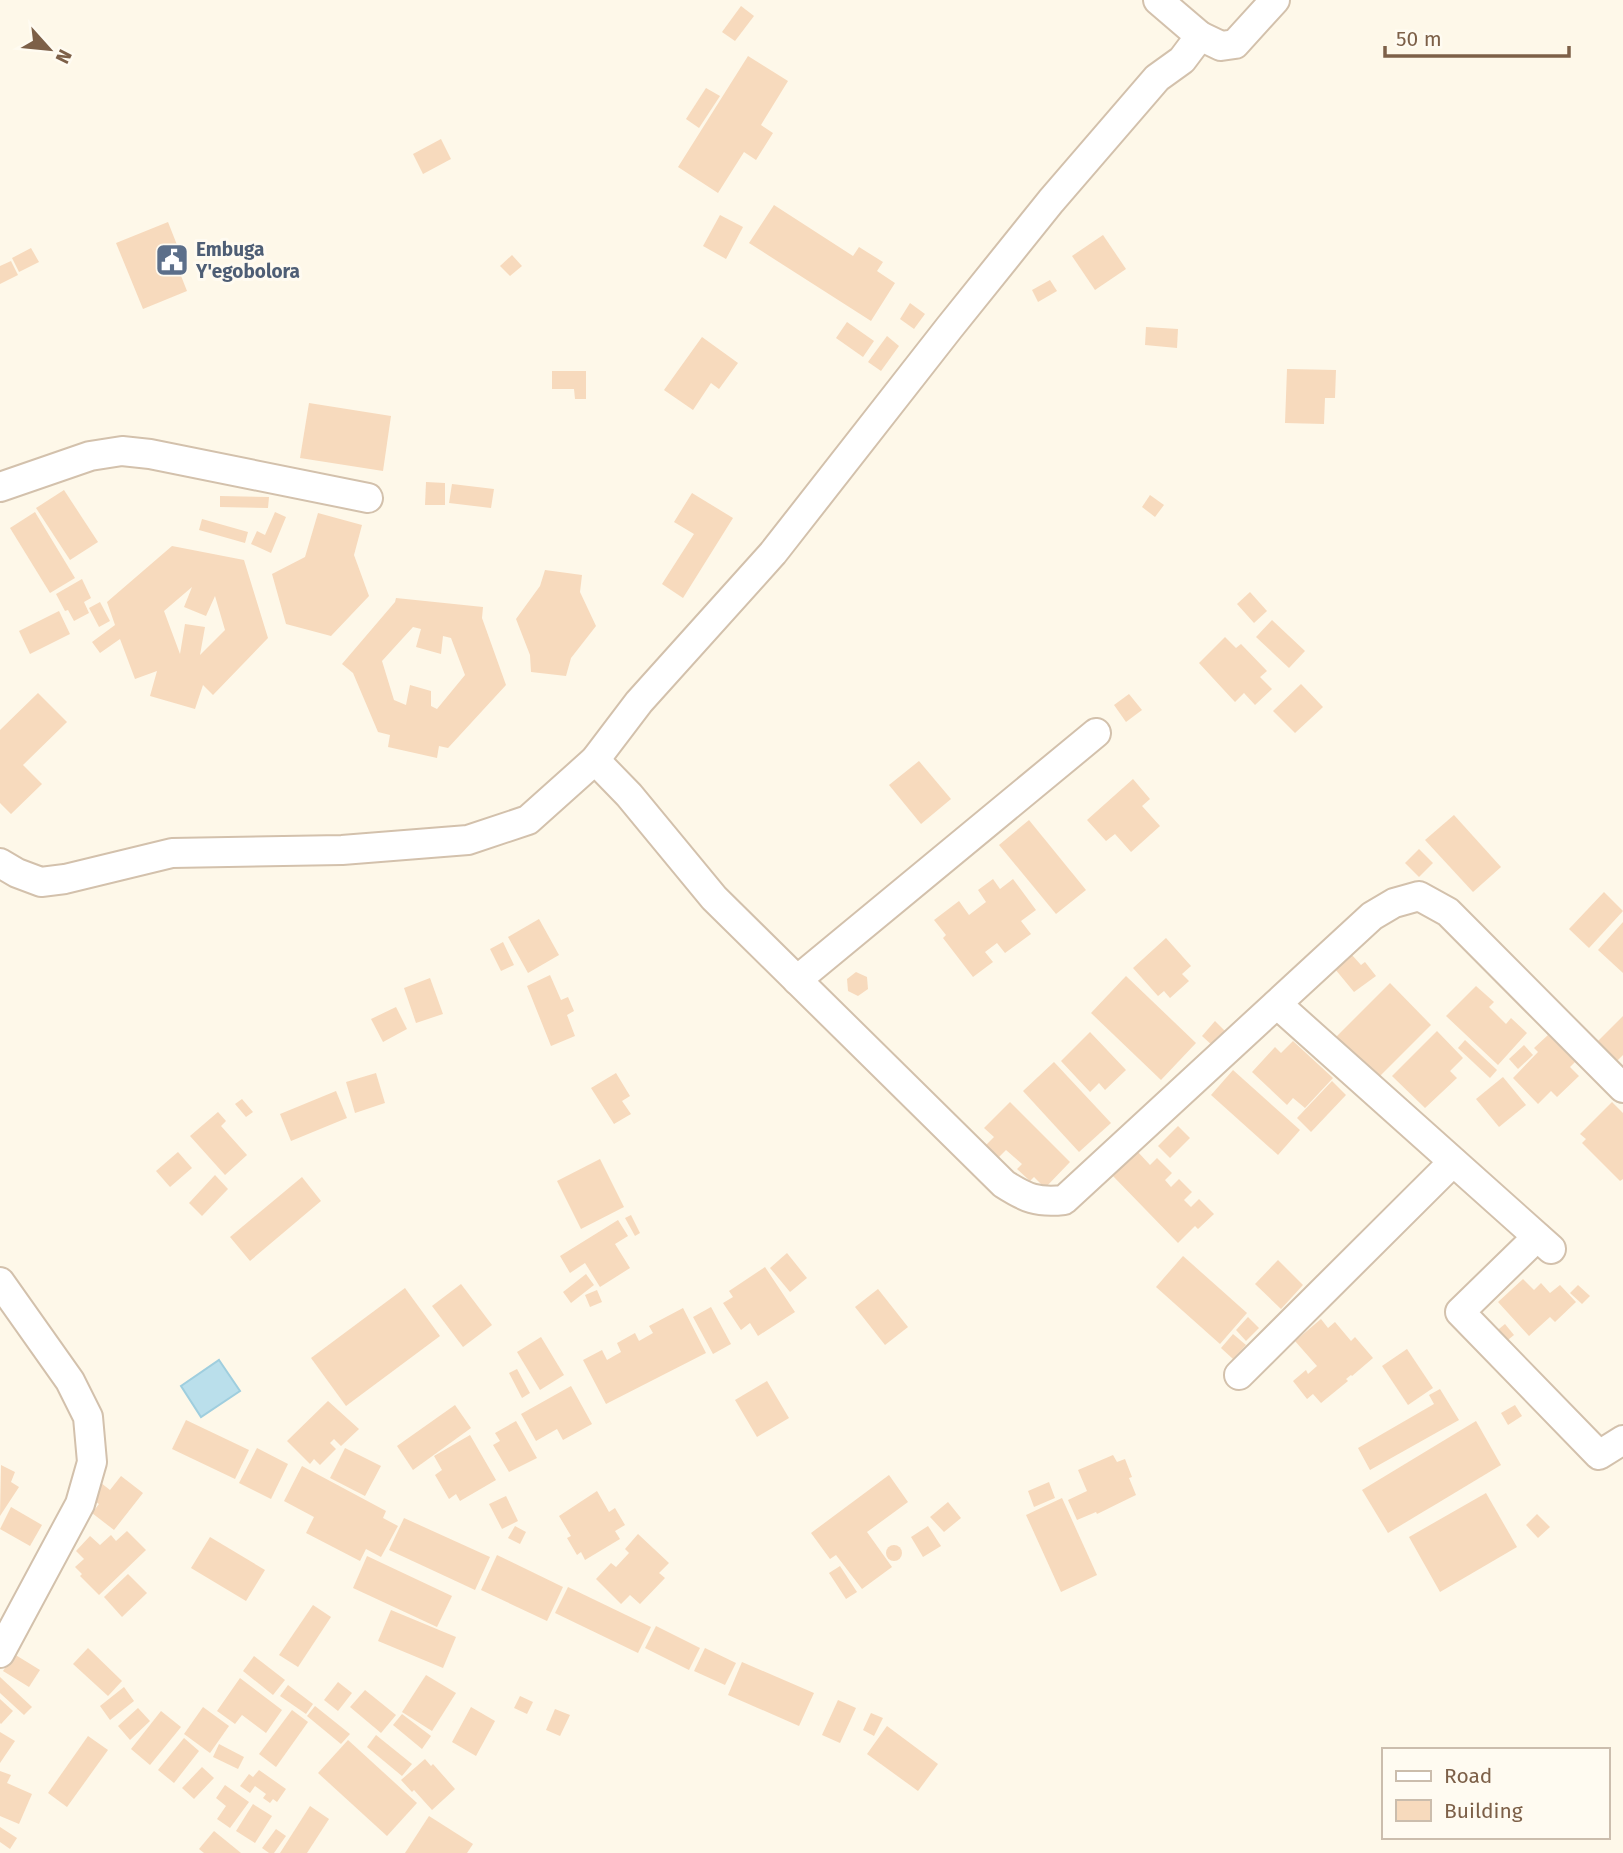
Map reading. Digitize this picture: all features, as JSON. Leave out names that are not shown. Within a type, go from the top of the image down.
[{"type":"street","points":[[1158,0],[1200,36],[1221,46],[1235,44],[1275,0]]},
{"type":"street","points":[[0,863],[41,882],[65,879],[172,853],[342,850],[468,840],[528,820],[595,760],[639,702],[773,553],[1051,201],[1157,78],[1182,60],[1200,36]]},
{"type":"street","points":[[0,486],[90,456],[122,451],[150,454],[368,498]]},
{"type":"street","points":[[797,979],[1096,733]]},
{"type":"street","points":[[595,760],[629,796],[714,898],[1004,1184],[1023,1196],[1044,1202],[1064,1200],[1372,916],[1394,903],[1419,897],[1448,912],[1623,1088]]},
{"type":"street","points":[[1277,1004],[1544,1243],[1460,1312],[1599,1455],[1623,1440]]},
{"type":"street","points":[[1239,1375],[1453,1162]]},
{"type":"street","points":[[0,1282],[70,1381],[89,1417],[92,1462],[80,1504],[0,1653]]},
{"type":"water","points":[[219,1360],[240,1391],[201,1417],[181,1386]]},
{"type":"building","points":[[741,6],[754,16],[735,41],[722,32]]},
{"type":"building","points":[[748,56],[788,81],[761,125],[773,133],[756,160],[744,152],[718,193],[678,167]]},
{"type":"building","points":[[706,88],[720,96],[699,128],[686,119]]},
{"type":"building","points":[[441,139],[451,159],[423,174],[413,154]]},
{"type":"building","points":[[774,205],[853,256],[859,247],[883,262],[877,271],[895,283],[871,321],[749,243]]},
{"type":"building","points":[[720,215],[743,227],[726,259],[703,246]]},
{"type":"building","points":[[168,222],[179,250],[172,253],[187,291],[143,309],[116,243]]},
{"type":"building","points":[[1103,235],[1126,269],[1095,290],[1072,256]]},
{"type":"building","points":[[31,248],[39,262],[19,272],[12,258]]},
{"type":"building","points":[[512,255],[522,266],[510,276],[500,266]]},
{"type":"building","points":[[11,261],[18,275],[0,284],[0,266]]},
{"type":"building","points":[[1050,280],[1057,291],[1038,302],[1032,290]]},
{"type":"building","points":[[910,303],[925,314],[914,329],[900,319]]},
{"type":"building","points":[[847,322],[874,341],[863,357],[836,338]]},
{"type":"building","points":[[1146,327],[1178,329],[1177,348],[1145,345]]},
{"type":"building","points":[[887,336],[899,346],[881,371],[868,362]]},
{"type":"building","points":[[702,337],[738,363],[719,389],[711,383],[693,410],[664,390]]},
{"type":"building","points":[[1287,369],[1336,370],[1335,398],[1325,398],[1324,424],[1285,423]]},
{"type":"building","points":[[552,371],[586,371],[586,399],[575,399],[574,389],[552,389]]},
{"type":"building","points":[[309,403],[391,416],[383,471],[300,458]]},
{"type":"building","points":[[426,482],[445,483],[445,505],[425,505]]},
{"type":"building","points":[[452,484],[494,489],[491,508],[449,503]]},
{"type":"building","points":[[64,490],[98,542],[70,560],[36,508]]},
{"type":"building","points":[[692,493],[733,518],[683,598],[662,584],[694,534],[674,522]]},
{"type":"building","points":[[1150,495],[1164,505],[1155,517],[1142,507]]},
{"type":"building","points":[[220,496],[269,497],[268,508],[220,507]]},
{"type":"building","points":[[35,512],[75,578],[50,593],[10,528]]},
{"type":"building","points":[[275,512],[286,517],[271,553],[251,544],[257,531],[265,535]]},
{"type":"building","points":[[318,513],[362,525],[354,555],[369,596],[331,636],[286,624],[272,574],[305,557]]},
{"type":"building","points":[[202,519],[248,532],[245,543],[199,530]]},
{"type":"building","points":[[172,546],[244,560],[268,638],[213,695],[203,685],[195,709],[150,696],[157,671],[135,679],[120,639],[100,653],[92,642],[115,625],[107,602]],"holes":[[[192,587],[184,607],[206,616],[215,596],[225,630],[200,655],[205,627],[185,624],[180,654],[164,611]]]},
{"type":"building","points":[[545,570],[582,575],[580,592],[596,626],[571,658],[566,676],[531,672],[530,655],[516,619],[540,586]]},
{"type":"building","points":[[82,579],[91,598],[84,602],[89,613],[74,621],[56,594]]},
{"type":"building","points":[[1250,592],[1267,611],[1254,623],[1237,604]]},
{"type":"building","points":[[396,598],[483,607],[482,618],[506,685],[448,748],[439,746],[437,758],[388,747],[390,735],[378,732],[353,673],[342,664]],"holes":[[[413,627],[421,629],[416,647],[441,654],[443,636],[451,638],[465,675],[437,709],[431,706],[431,691],[410,685],[406,705],[394,700],[382,661]]]},
{"type":"building","points":[[100,602],[110,621],[99,627],[89,608]]},
{"type":"building","points":[[59,611],[70,634],[30,654],[19,631]]},
{"type":"building","points":[[1272,620],[1305,651],[1289,668],[1256,637]]},
{"type":"building","points":[[1225,637],[1236,648],[1241,644],[1267,671],[1260,677],[1272,689],[1255,705],[1244,693],[1235,702],[1199,663]]},
{"type":"building","points":[[1301,684],[1323,707],[1295,733],[1273,711]]},
{"type":"building","points":[[38,693],[67,722],[23,765],[42,784],[11,814],[0,803],[0,730]]},
{"type":"building","points":[[1129,694],[1142,710],[1126,722],[1114,705]]},
{"type":"building","points":[[919,761],[951,799],[921,824],[889,785]]},
{"type":"building","points":[[1133,779],[1150,799],[1142,806],[1160,826],[1131,852],[1115,834],[1106,841],[1087,820]]},
{"type":"building","points":[[1454,815],[1501,867],[1473,892],[1425,840]]},
{"type":"building","points":[[1029,820],[1086,890],[1056,914],[999,845]]},
{"type":"building","points":[[1419,849],[1433,863],[1419,877],[1405,863]]},
{"type":"building","points":[[993,879],[1000,889],[1013,879],[1036,910],[1021,921],[1031,934],[1005,953],[997,943],[985,952],[993,962],[973,977],[943,938],[946,935],[934,920],[959,901],[969,915],[986,902],[978,890]]},
{"type":"building","points":[[1604,892],[1623,911],[1589,948],[1569,929]]},
{"type":"building","points":[[539,919],[559,955],[528,973],[508,937]]},
{"type":"building","points":[[1623,922],[1623,973],[1598,950]]},
{"type":"building","points":[[1166,938],[1191,966],[1182,974],[1189,981],[1170,998],[1164,991],[1158,996],[1133,968]]},
{"type":"building","points":[[503,942],[514,965],[501,971],[490,949]]},
{"type":"building","points":[[1352,955],[1361,965],[1365,962],[1376,976],[1354,992],[1335,969]]},
{"type":"building","points":[[856,972],[867,977],[868,989],[858,996],[848,991],[847,979]]},
{"type":"building","points":[[550,975],[561,1000],[568,997],[574,1011],[567,1015],[575,1036],[551,1046],[527,986]]},
{"type":"building","points":[[1126,976],[1196,1043],[1161,1080],[1091,1013]]},
{"type":"building","points":[[430,978],[443,1014],[416,1023],[404,988]]},
{"type":"building","points":[[1390,983],[1431,1025],[1376,1080],[1335,1038]]},
{"type":"building","points":[[1476,986],[1494,1002],[1489,1007],[1506,1024],[1511,1018],[1527,1033],[1498,1065],[1446,1016]]},
{"type":"building","points":[[396,1007],[407,1029],[383,1042],[371,1019]]},
{"type":"building","points":[[1623,1016],[1623,1055],[1617,1061],[1597,1042]]},
{"type":"building","points":[[1215,1021],[1227,1033],[1214,1047],[1202,1036]]},
{"type":"building","points":[[1437,1031],[1463,1058],[1450,1071],[1457,1078],[1425,1108],[1392,1076]]},
{"type":"building","points":[[1090,1032],[1126,1070],[1105,1090],[1099,1083],[1090,1092],[1061,1061]]},
{"type":"building","points":[[1548,1035],[1575,1062],[1570,1067],[1579,1076],[1557,1097],[1551,1091],[1538,1104],[1513,1078],[1538,1052],[1534,1048]]},
{"type":"building","points":[[1465,1040],[1497,1070],[1490,1078],[1458,1048]]},
{"type":"building","points":[[1293,1041],[1333,1078],[1305,1108],[1293,1098],[1287,1105],[1252,1072],[1275,1047],[1281,1053]]},
{"type":"building","points":[[1524,1045],[1533,1055],[1518,1069],[1509,1059]]},
{"type":"building","points":[[1054,1062],[1111,1123],[1079,1152],[1023,1091]]},
{"type":"building","points":[[1233,1070],[1300,1130],[1278,1155],[1211,1095]]},
{"type":"building","points":[[376,1073],[385,1103],[355,1113],[346,1082]]},
{"type":"building","points":[[616,1073],[630,1096],[622,1101],[631,1114],[614,1124],[591,1088]]},
{"type":"building","points":[[1503,1077],[1526,1105],[1499,1127],[1476,1099]]},
{"type":"building","points":[[1332,1081],[1346,1095],[1311,1132],[1297,1118]]},
{"type":"building","points":[[336,1091],[347,1118],[291,1141],[280,1114]]},
{"type":"building","points":[[242,1099],[253,1112],[246,1117],[235,1104]]},
{"type":"building","points":[[1010,1102],[1070,1162],[1045,1188],[1034,1177],[1030,1181],[1017,1169],[1022,1164],[1006,1150],[999,1157],[986,1145],[994,1137],[984,1128]]},
{"type":"building","points":[[1612,1102],[1623,1113],[1623,1179],[1620,1181],[1582,1143],[1586,1139],[1580,1134]]},
{"type":"building","points":[[218,1112],[226,1121],[221,1126],[247,1155],[225,1175],[190,1136]]},
{"type":"building","points":[[1178,1126],[1190,1138],[1170,1158],[1158,1146]]},
{"type":"building","points":[[1137,1151],[1150,1165],[1157,1158],[1172,1173],[1165,1180],[1171,1187],[1179,1179],[1192,1192],[1184,1200],[1191,1207],[1199,1199],[1214,1214],[1198,1229],[1195,1226],[1178,1243],[1112,1175]]},
{"type":"building","points":[[178,1152],[192,1168],[170,1187],[156,1171]]},
{"type":"building","points":[[600,1159],[624,1207],[581,1229],[557,1181]]},
{"type":"building","points":[[215,1175],[228,1189],[202,1216],[189,1203]]},
{"type":"building","points":[[302,1177],[321,1201],[250,1261],[230,1237]]},
{"type":"building","points":[[631,1215],[640,1233],[635,1236],[625,1218]]},
{"type":"building","points":[[618,1220],[628,1236],[615,1244],[630,1268],[600,1287],[585,1263],[570,1273],[560,1256]]},
{"type":"building","points":[[787,1253],[807,1278],[790,1292],[770,1268]]},
{"type":"building","points":[[1183,1256],[1247,1313],[1220,1344],[1156,1287]]},
{"type":"building","points":[[1278,1260],[1303,1285],[1281,1309],[1255,1284]]},
{"type":"building","points":[[765,1267],[795,1312],[758,1336],[750,1323],[741,1330],[723,1303],[733,1297],[729,1291]]},
{"type":"building","points":[[586,1274],[594,1285],[571,1303],[563,1292]]},
{"type":"building","points":[[1523,1279],[1534,1290],[1541,1283],[1550,1293],[1560,1285],[1576,1302],[1555,1322],[1550,1317],[1529,1336],[1498,1302]]},
{"type":"building","points":[[461,1284],[492,1325],[463,1347],[432,1306]]},
{"type":"building","points":[[1578,1285],[1590,1296],[1582,1304],[1570,1293]]},
{"type":"building","points":[[405,1288],[440,1336],[346,1406],[311,1358]]},
{"type":"building","points":[[878,1289],[908,1327],[885,1345],[855,1307]]},
{"type":"building","points":[[597,1290],[602,1302],[590,1307],[585,1295]]},
{"type":"building","points":[[711,1307],[731,1344],[713,1354],[693,1317]]},
{"type":"building","points":[[683,1308],[706,1353],[606,1404],[583,1360],[602,1350],[607,1360],[621,1352],[617,1343],[635,1333],[639,1341],[653,1333],[649,1326]]},
{"type":"building","points":[[1248,1317],[1259,1328],[1246,1341],[1236,1330]]},
{"type":"building","points":[[1321,1319],[1328,1328],[1335,1322],[1351,1341],[1355,1337],[1373,1358],[1321,1403],[1313,1394],[1307,1399],[1293,1381],[1306,1370],[1308,1374],[1317,1366],[1295,1341]]},
{"type":"building","points":[[1505,1324],[1514,1335],[1503,1344],[1494,1333]]},
{"type":"building","points":[[1233,1334],[1246,1345],[1233,1359],[1221,1348]]},
{"type":"building","points":[[541,1337],[564,1375],[540,1390],[517,1352]]},
{"type":"building","points":[[1407,1349],[1433,1388],[1408,1405],[1382,1366]]},
{"type":"building","points":[[517,1369],[530,1393],[522,1398],[509,1373]]},
{"type":"building","points":[[767,1381],[789,1418],[757,1437],[735,1400]]},
{"type":"building","points":[[571,1386],[592,1424],[563,1440],[557,1429],[536,1441],[521,1414]]},
{"type":"building","points":[[1440,1389],[1459,1420],[1370,1470],[1358,1448],[1434,1404],[1429,1395]]},
{"type":"building","points":[[328,1401],[359,1429],[341,1446],[334,1439],[330,1443],[336,1449],[320,1465],[314,1459],[310,1464],[287,1441]]},
{"type":"building","points":[[455,1405],[471,1428],[413,1470],[397,1446]]},
{"type":"building","points":[[1515,1405],[1522,1416],[1508,1425],[1501,1413]]},
{"type":"building","points":[[186,1420],[249,1450],[235,1479],[172,1449]]},
{"type":"building","points":[[516,1421],[537,1458],[509,1472],[493,1445],[500,1441],[495,1433]]},
{"type":"building","points":[[1476,1421],[1501,1465],[1388,1533],[1362,1490]]},
{"type":"building","points":[[470,1435],[496,1480],[460,1501],[456,1494],[449,1499],[435,1475],[442,1470],[434,1456]]},
{"type":"building","points":[[257,1448],[288,1464],[271,1499],[239,1483]]},
{"type":"building","points":[[345,1448],[381,1466],[365,1496],[330,1478]]},
{"type":"building","points":[[1113,1455],[1117,1462],[1125,1459],[1136,1495],[1097,1514],[1096,1512],[1077,1520],[1068,1500],[1087,1491],[1078,1470]]},
{"type":"building","points":[[1,1465],[15,1472],[11,1482],[19,1487],[0,1516]]},
{"type":"building","points":[[302,1466],[386,1511],[383,1518],[398,1526],[381,1557],[366,1549],[360,1561],[306,1533],[314,1517],[284,1501]]},
{"type":"building","points":[[889,1475],[908,1502],[867,1532],[892,1567],[862,1589],[836,1555],[830,1559],[811,1533]]},
{"type":"building","points":[[121,1476],[143,1493],[114,1530],[92,1513],[99,1504],[91,1499],[101,1483],[110,1490]]},
{"type":"building","points":[[1049,1482],[1055,1498],[1034,1507],[1028,1491]]},
{"type":"building","points":[[597,1491],[609,1512],[615,1508],[625,1525],[615,1531],[620,1539],[585,1560],[581,1552],[577,1555],[567,1538],[571,1536],[559,1516]]},
{"type":"building","points":[[1486,1493],[1517,1547],[1440,1592],[1409,1537]]},
{"type":"building","points":[[506,1496],[518,1521],[502,1529],[489,1504]]},
{"type":"building","points":[[1062,1498],[1097,1575],[1061,1592],[1026,1515]]},
{"type":"building","points":[[948,1502],[961,1518],[944,1532],[930,1517]]},
{"type":"building","points":[[11,1507],[42,1525],[30,1546],[0,1529]]},
{"type":"building","points":[[1537,1514],[1550,1527],[1538,1538],[1526,1525]]},
{"type":"building","points":[[404,1518],[490,1557],[475,1590],[389,1550]]},
{"type":"building","points":[[515,1526],[526,1532],[520,1544],[508,1538]]},
{"type":"building","points":[[928,1526],[941,1546],[923,1557],[911,1537]]},
{"type":"building","points":[[127,1531],[146,1550],[99,1595],[75,1567],[84,1559],[76,1551],[90,1536],[100,1545],[111,1535],[116,1541]]},
{"type":"building","points":[[638,1534],[669,1563],[659,1573],[665,1578],[640,1604],[630,1595],[621,1604],[596,1579],[611,1563],[616,1567],[629,1553],[625,1549]]},
{"type":"building","points":[[210,1537],[265,1570],[246,1601],[191,1568]]},
{"type":"building","points":[[894,1545],[900,1547],[900,1559],[894,1561],[888,1559],[886,1553],[888,1547]]},
{"type":"building","points":[[497,1555],[563,1587],[547,1621],[481,1590]]},
{"type":"building","points":[[367,1556],[452,1596],[437,1627],[353,1588]]},
{"type":"building","points":[[840,1566],[857,1592],[846,1599],[829,1573]]},
{"type":"building","points":[[128,1574],[147,1593],[122,1617],[104,1597]]},
{"type":"building","points":[[568,1587],[651,1627],[638,1653],[555,1613]]},
{"type":"building","points":[[313,1605],[331,1617],[298,1667],[279,1655]]},
{"type":"building","points":[[391,1610],[456,1637],[443,1668],[378,1641]]},
{"type":"building","points":[[656,1626],[700,1648],[689,1670],[645,1648]]},
{"type":"building","points":[[88,1648],[122,1681],[108,1696],[73,1664]]},
{"type":"building","points":[[705,1648],[736,1663],[725,1685],[694,1671]]},
{"type":"building","points":[[14,1654],[40,1670],[29,1687],[3,1671]]},
{"type":"building","points":[[254,1656],[285,1680],[273,1695],[243,1671]]},
{"type":"building","points":[[742,1662],[814,1693],[799,1726],[728,1695]]},
{"type":"building","points":[[426,1675],[456,1693],[432,1731],[402,1712]]},
{"type":"building","points":[[0,1677],[32,1707],[24,1715],[0,1693]]},
{"type":"building","points":[[240,1678],[282,1710],[266,1733],[242,1715],[235,1724],[217,1711]]},
{"type":"building","points":[[338,1682],[352,1693],[338,1711],[324,1700]]},
{"type":"building","points":[[288,1685],[313,1704],[306,1714],[280,1696]]},
{"type":"building","points":[[124,1687],[134,1701],[110,1720],[100,1706]]},
{"type":"building","points":[[365,1690],[396,1715],[381,1733],[350,1707]]},
{"type":"building","points":[[520,1696],[533,1702],[527,1714],[514,1708]]},
{"type":"building","points":[[0,1699],[13,1711],[1,1724],[0,1723]]},
{"type":"building","points":[[838,1700],[856,1708],[840,1743],[822,1735]]},
{"type":"building","points":[[315,1706],[350,1734],[341,1744],[307,1716]]},
{"type":"building","points":[[203,1707],[229,1726],[210,1753],[184,1734]]},
{"type":"building","points":[[471,1707],[495,1721],[476,1756],[452,1742]]},
{"type":"building","points":[[138,1708],[150,1721],[130,1740],[118,1726]]},
{"type":"building","points":[[555,1709],[570,1715],[560,1736],[546,1730]]},
{"type":"building","points":[[292,1710],[308,1722],[276,1767],[259,1754]]},
{"type":"building","points":[[161,1711],[181,1727],[150,1765],[131,1749]]},
{"type":"building","points":[[871,1713],[883,1718],[874,1736],[863,1730]]},
{"type":"building","points":[[402,1714],[431,1736],[422,1749],[393,1725]]},
{"type":"building","points":[[887,1726],[938,1764],[918,1791],[867,1754]]},
{"type":"building","points":[[0,1732],[15,1741],[0,1763]]},
{"type":"building","points":[[376,1735],[412,1764],[402,1776],[367,1747]]},
{"type":"building","points":[[88,1736],[108,1750],[67,1807],[48,1793]]},
{"type":"building","points":[[184,1738],[199,1751],[174,1783],[158,1770]]},
{"type":"building","points":[[348,1740],[417,1803],[387,1836],[318,1773]]},
{"type":"building","points":[[219,1744],[244,1757],[238,1769],[213,1757]]},
{"type":"building","points":[[425,1759],[431,1766],[433,1764],[455,1789],[432,1810],[401,1780]]},
{"type":"building","points":[[202,1767],[214,1778],[194,1799],[182,1788]]},
{"type":"building","points":[[259,1770],[286,1789],[277,1802],[273,1799],[270,1803],[263,1798],[266,1794],[255,1786],[250,1793],[240,1786],[249,1774],[253,1777]]},
{"type":"building","points":[[0,1771],[11,1775],[7,1783],[32,1794],[19,1824],[0,1816]]},
{"type":"building","points":[[225,1785],[249,1802],[230,1828],[217,1819],[226,1806],[216,1798]]},
{"type":"building","points":[[253,1804],[272,1816],[255,1843],[236,1831]]},
{"type":"building","points":[[310,1806],[329,1819],[307,1853],[280,1853]]},
{"type":"building","points":[[429,1816],[473,1844],[467,1853],[405,1853]]},
{"type":"building","points":[[0,1827],[17,1838],[10,1849],[0,1842]]},
{"type":"building","points":[[276,1829],[286,1836],[274,1853],[269,1853],[262,1848]]},
{"type":"building","points":[[214,1831],[241,1853],[204,1853],[199,1849]]},
{"type":"place","name":"Embuga Y'egobolora","points":[[172,260]]}]
